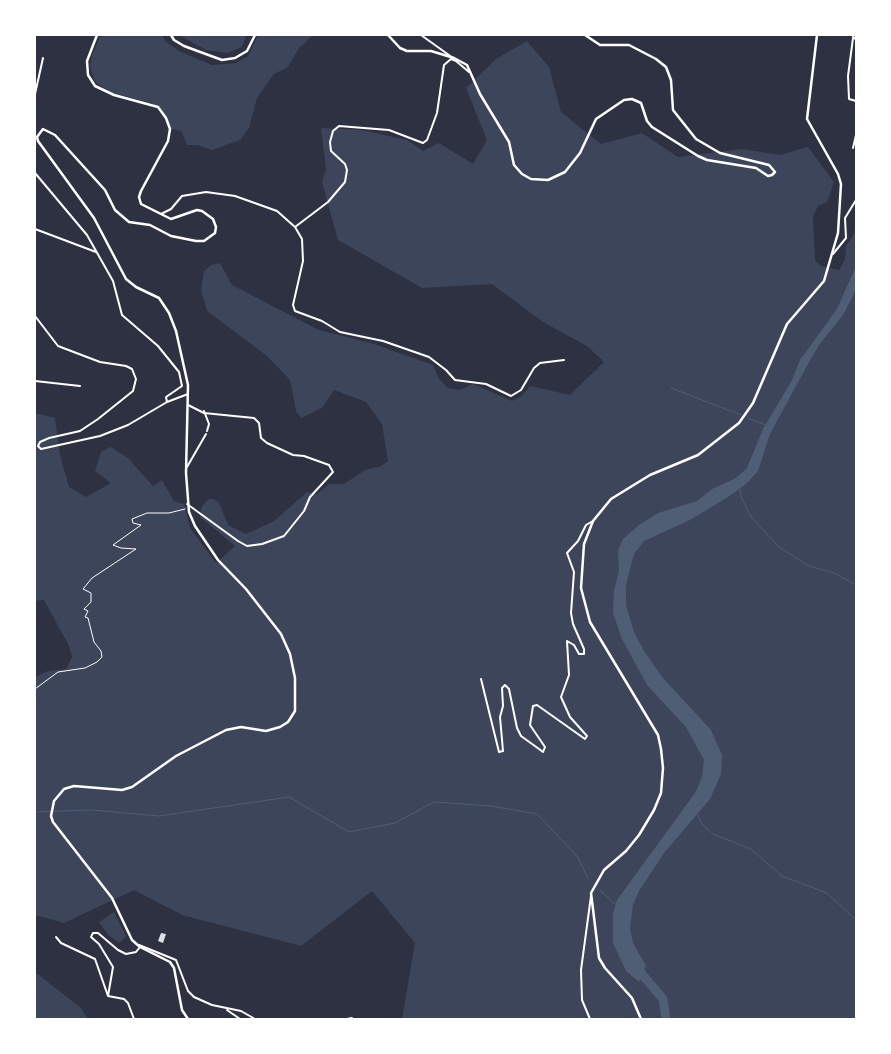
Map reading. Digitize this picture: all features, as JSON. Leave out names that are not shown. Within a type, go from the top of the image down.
[{"type":"street","points":[[97,35],[87,61],[88,75],[95,86],[114,95],[158,107],[166,118],[170,129],[168,141],[139,197],[141,204],[160,214],[175,218],[199,210],[213,219],[216,226],[215,233],[204,241],[179,239],[150,225],[129,222],[115,210],[105,190],[55,135],[44,129],[40,131],[38,141],[94,218],[126,279],[136,287],[154,294],[164,305],[176,331],[186,374],[188,394],[186,469],[188,508],[195,526],[218,560],[246,589],[282,634],[290,654],[295,678],[295,711],[288,722],[280,727],[266,731],[240,727],[226,730],[176,756],[132,787],[122,790],[74,786],[64,789],[54,801],[51,816],[64,838],[112,898],[127,931],[136,944],[158,954],[174,968],[182,1010],[188,1019]]},
{"type":"street","points":[[171,35],[174,40],[184,46],[222,60],[235,58],[247,51],[255,35]]},
{"type":"street","points":[[388,35],[400,48],[407,51],[431,51],[454,58]]},
{"type":"street","points":[[421,35],[467,66],[480,94],[509,142],[514,165],[522,174],[531,179],[548,180],[565,172],[580,153],[592,123],[607,109],[624,100],[638,100],[652,128],[698,156],[707,160],[756,168],[768,176],[772,176],[775,172],[769,165],[720,153],[696,139],[673,110],[671,80],[666,67],[656,59],[629,45],[600,45],[585,35]]},
{"type":"street","points":[[590,1019],[582,1000],[580,970],[591,893],[604,870],[626,851],[640,835],[661,793],[663,768],[658,735],[596,636],[586,608],[581,588],[581,562],[584,544],[593,521],[611,499],[632,484],[698,455],[724,437],[739,423],[753,403],[779,338],[798,309],[824,281],[838,234],[841,184],[838,174],[807,119],[817,35]]},
{"type":"street","points":[[854,38],[848,76],[849,99],[856,101]]},
{"type":"street","points":[[35,94],[44,58]]},
{"type":"street","points":[[295,227],[328,202],[345,182],[347,170],[345,164],[331,150],[330,142],[333,132],[339,126],[389,130],[423,143],[427,140],[437,113],[442,76],[448,60],[456,61],[466,68],[473,78]]},
{"type":"street","points":[[853,148],[856,135]]},
{"type":"street","points":[[35,173],[75,218],[96,252],[113,281],[122,315],[158,346],[179,372],[182,386],[166,397],[167,402]]},
{"type":"street","points":[[160,214],[171,210],[182,196],[218,193],[235,196],[277,211],[295,227],[302,239],[303,261],[293,308],[300,314],[322,321],[340,332],[383,341],[428,357],[438,363],[455,380],[486,384],[511,396],[521,390],[534,368],[540,363],[564,360]]},
{"type":"street","points":[[832,254],[846,238],[844,218],[856,200]]},
{"type":"street","points":[[35,229],[96,252]]},
{"type":"street","points":[[35,316],[58,346],[83,357],[126,366],[132,369],[136,379],[133,391],[98,419],[80,431],[40,442],[38,446],[41,449],[100,436],[128,425],[167,402],[188,394]]},
{"type":"street","points":[[35,381],[80,386]]},
{"type":"street","points":[[187,504],[238,542],[247,546],[262,544],[284,536],[304,511],[310,498],[333,472],[329,464],[304,456],[292,455],[267,443],[261,438],[259,423],[254,418],[204,412],[188,405]]},
{"type":"street","points":[[186,469],[209,424],[204,412]]},
{"type":"street","points":[[481,679],[498,752],[503,749],[500,717],[503,706],[502,688],[505,685],[509,689],[517,728],[521,736],[539,750],[543,752],[545,747],[530,725],[533,706],[537,705],[585,739],[587,736],[570,717],[561,697],[569,675],[567,640],[574,645],[579,654],[584,654],[572,618],[574,572],[567,552],[578,541],[586,525],[593,521]]},
{"type":"street","points":[[591,893],[599,958],[632,998],[641,1019]]},
{"type":"street","points":[[108,996],[113,967],[99,944],[91,937],[93,933],[98,933],[118,950],[126,954],[136,952],[140,947]]},
{"type":"street","points":[[56,937],[61,943],[95,959],[108,996]]},
{"type":"street","points":[[136,944],[176,960],[190,993],[206,1003],[225,1009],[241,1011],[255,1019]]},
{"type":"street","points":[[108,996],[124,999],[134,1019]]},
{"type":"street","points":[[225,1009],[240,1019]]},
{"type":"street","points":[[348,1019],[352,1018]]},
{"type":"path","points":[[35,689],[58,672],[85,668],[98,662],[102,657],[101,651],[95,644],[88,618],[85,617],[88,611],[84,609],[91,602],[92,593],[83,589],[92,578],[136,550],[114,545],[141,526],[133,523],[132,519],[147,513],[169,513],[188,508]]},
{"type":"shaded area","points":[[114,35],[162,35],[165,41],[179,51],[212,65],[236,63],[248,56],[258,35],[313,35],[299,48],[288,67],[274,74],[257,98],[249,128],[240,140],[212,150],[198,145],[187,145],[181,131],[169,128],[159,109],[152,103],[112,93],[95,82],[90,67],[92,55],[100,37]]},
{"type":"shaded area","points":[[179,35],[246,35],[242,47],[227,53],[206,50]]},
{"type":"shaded area","points":[[527,41],[549,67],[561,112],[601,144],[642,133],[678,157],[742,149],[780,155],[808,147],[834,182],[827,202],[818,206],[813,217],[815,260],[821,266],[839,270],[845,259],[846,246],[854,234],[856,214],[856,1019],[402,1019],[415,943],[372,891],[301,946],[182,915],[134,890],[64,923],[35,915],[35,677],[48,671],[66,669],[72,657],[69,646],[44,600],[35,601],[35,413],[55,418],[60,455],[69,487],[86,497],[111,483],[95,471],[101,452],[111,447],[128,458],[153,486],[162,480],[174,501],[184,504],[190,528],[216,563],[235,546],[200,517],[202,506],[209,499],[214,499],[219,503],[228,525],[246,534],[274,521],[307,492],[317,494],[329,484],[344,484],[365,470],[381,466],[388,461],[382,424],[366,402],[334,390],[322,408],[301,418],[296,411],[290,380],[267,356],[207,311],[201,290],[204,271],[211,265],[220,263],[232,285],[319,330],[371,343],[433,365],[439,379],[448,388],[460,390],[473,384],[512,401],[522,396],[530,386],[570,395],[604,362],[587,346],[543,322],[492,284],[422,288],[338,240],[322,182],[326,169],[321,128],[362,130],[407,140],[423,151],[439,143],[473,164],[487,140],[466,88],[496,59]]},
{"type":"shaded area","points":[[856,266],[856,288],[853,296],[843,315],[819,345],[770,434],[758,471],[746,484],[728,497],[690,520],[644,541],[634,554],[626,585],[626,605],[634,632],[644,651],[663,678],[711,730],[722,755],[721,774],[710,799],[664,853],[639,891],[633,905],[630,928],[633,943],[646,966],[639,982],[626,971],[613,943],[613,913],[617,900],[695,793],[702,777],[704,760],[686,727],[647,685],[622,639],[613,613],[614,591],[619,570],[618,550],[623,539],[639,525],[658,513],[697,501],[712,489],[736,478],[747,468],[763,429],[791,382],[800,360],[837,309]]},
{"type":"shaded area","points":[[114,912],[126,936],[119,943],[108,935],[99,922]]},
{"type":"shaded area","points":[[35,972],[81,1008],[88,1019],[35,1019]]},
{"type":"building","points":[[161,933],[166,934],[163,943],[158,941]]},
{"type":"waterway","points":[[671,388],[741,415]]},
{"type":"waterway","points":[[748,418],[766,425]]},
{"type":"waterway","points":[[739,488],[742,499],[752,518],[779,547],[809,566],[834,573],[856,585]]},
{"type":"waterway","points":[[35,812],[92,810],[159,816],[289,797],[349,832],[395,823],[434,802],[491,806],[537,814],[577,856],[588,878]]},
{"type":"waterway","points":[[697,814],[702,824],[713,834],[751,849],[782,876],[827,893],[856,920]]},
{"type":"waterway","points":[[600,890],[616,905]]},
{"type":"waterway","points":[[636,967],[663,999],[666,1019]]}]
